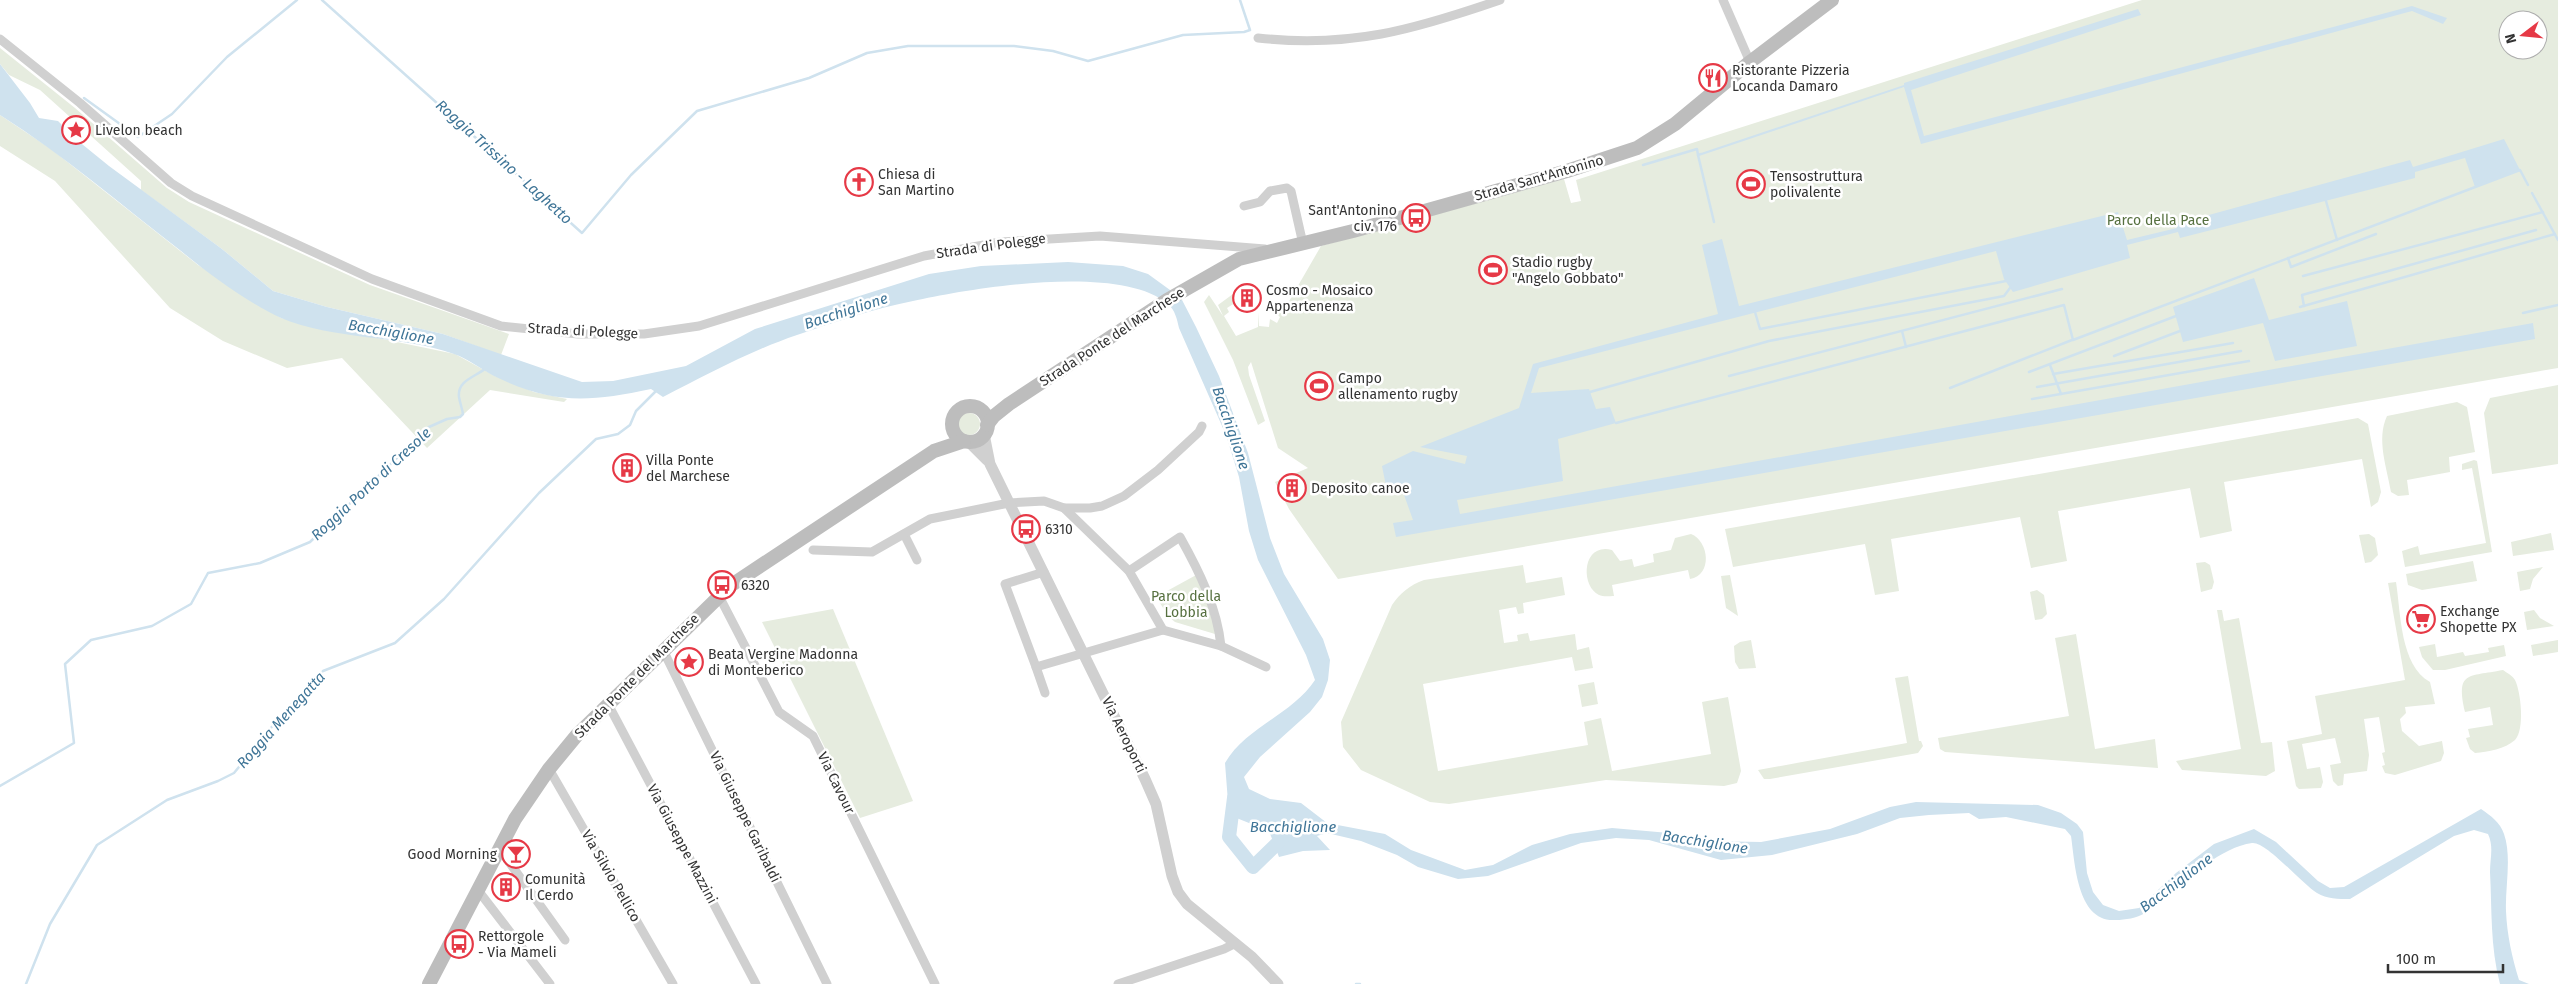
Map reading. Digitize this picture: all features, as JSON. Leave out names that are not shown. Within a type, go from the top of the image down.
[{"type":"main road","name":"Strada Sant'Antonino","points":[[1240,257],[1301,244],[1567,171],[1636,148],[1675,124],[1750,62],[1832,0]]},
{"type":"main road","name":"Strada Sant'Antonino","points":[[1240,257],[1301,244]]},
{"type":"main road","name":"Strada Ponte del Marchese","points":[[429,984],[499,848],[549,769],[577,735],[719,596],[792,543],[934,451],[967,441],[978,440],[994,416],[1009,404],[1149,313],[1240,257]]},
{"type":"main road","name":"Strada Ponte del Marchese","points":[[934,451],[952,425],[954,415],[961,408],[970,406],[980,409],[1009,404]]},
{"type":"main road","points":[[980,409],[986,416],[986,430]]},
{"type":"main road","points":[[952,425],[956,435],[967,441]]},
{"type":"street","points":[[1258,38],[1295,42],[1343,41],[1411,29],[1500,0]]},
{"type":"street","points":[[1723,0],[1750,62]]},
{"type":"street","name":"Strada di Polegge","points":[[0,39],[80,103],[171,183],[192,196],[372,279],[510,328],[618,335],[667,332],[724,319],[924,256],[1000,242],[1100,236],[1240,257]]},
{"type":"street","points":[[1244,206],[1260,202],[1270,192],[1287,188],[1291,191],[1301,244]]},
{"type":"street","points":[[813,550],[872,552],[930,519],[1009,503],[1044,501],[1064,508],[1096,507],[1124,496],[1158,470],[1199,432],[1202,426]]},
{"type":"street","name":"Via Aeroporti","points":[[986,430],[990,464]]},
{"type":"street","name":"Via Aeroporti","points":[[967,441],[990,464],[1085,654],[1156,804],[1172,876],[1178,892],[1187,904],[1236,943],[1278,984]]},
{"type":"street","points":[[1064,508],[1129,571],[1163,630]]},
{"type":"street","points":[[904,534],[917,560]]},
{"type":"street","points":[[1129,571],[1180,537],[1201,575],[1220,630],[1221,646]]},
{"type":"street","points":[[1044,572],[1005,584],[1045,694]]},
{"type":"street","name":"Via Cavour","points":[[719,596],[779,712],[813,736],[935,984]]},
{"type":"street","points":[[1036,667],[1163,630],[1221,646],[1266,667]]},
{"type":"street","name":"Via Giuseppe Garibaldi","points":[[662,650],[827,984]]},
{"type":"street","name":"Via Giuseppe Mazzini","points":[[608,704],[756,984]]},
{"type":"street","name":"Via Silvio Pellico","points":[[549,769],[673,984]]},
{"type":"street","points":[[499,848],[565,940]]},
{"type":"street","points":[[477,889],[550,984]]},
{"type":"street","points":[[1118,984],[1224,950],[1236,943]]},
{"type":"green space","name":"Parco della Pace","points":[[2142,0],[2558,0],[2558,368],[1338,579],[1289,509],[1275,482],[1308,468],[1278,448],[1251,362],[1248,367],[1249,375],[1265,421],[1258,425],[1233,360],[1204,302],[1209,295],[1223,316],[1218,305],[1233,294],[1238,301],[1227,308],[1229,312],[1224,316],[1236,336],[1258,327],[1258,312],[1259,326],[1269,327],[1270,319],[1277,323],[1280,317],[1276,314],[1280,308],[1284,310],[1321,246],[1564,179],[1571,203],[1581,201],[1576,180]]},
{"type":"green space","points":[[0,48],[75,108],[167,188],[189,202],[370,285],[509,334],[501,355],[443,334],[327,307],[273,291],[222,249],[141,190],[141,181],[40,90],[9,75],[0,64]]},
{"type":"green space","points":[[0,115],[51,149],[198,265],[281,318],[455,354],[495,376],[534,392],[567,399],[564,402],[490,390],[427,448],[342,358],[287,368],[223,341],[170,308],[55,181],[0,146]]},
{"type":"green space","points":[[2558,385],[2558,464],[2492,474],[2484,413],[2490,398]]},
{"type":"green space","points":[[2457,402],[2467,407],[2475,452],[2449,457],[2450,472],[2407,480],[2409,495],[2398,496],[2391,492],[2382,444],[2382,434],[2387,416]]},
{"type":"green space","points":[[969,413],[977,416],[980,424],[977,432],[969,435],[961,432],[958,424],[961,416]]},
{"type":"green space","points":[[2358,418],[2368,424],[2381,492],[2378,502],[2371,507],[2362,459],[2224,482],[2232,531],[2200,538],[2190,488],[2058,511],[2067,561],[2031,568],[2020,517],[1891,539],[1899,591],[1875,595],[1865,544],[1733,567],[1725,529]]},
{"type":"green space","points":[[2474,460],[2477,461],[2492,552],[2405,567],[2402,551],[2418,546],[2420,555],[2486,543],[2472,468],[2462,470],[2462,464]]},
{"type":"green space","points":[[2551,533],[2554,550],[2513,556],[2511,542]]},
{"type":"green space","points":[[1691,534],[1702,543],[1705,550],[1705,565],[1697,576],[1690,579],[1688,570],[1612,585],[1614,596],[1599,595],[1589,583],[1587,566],[1595,552],[1602,549],[1612,550],[1620,561],[1632,559],[1634,567],[1654,562],[1653,554],[1671,550],[1675,538]]},
{"type":"green space","points":[[2369,534],[2375,538],[2378,555],[2371,562],[2365,563],[2359,535]]},
{"type":"green space","points":[[2473,561],[2477,581],[2422,590],[2408,585],[2406,574]]},
{"type":"green space","points":[[2205,562],[2210,565],[2214,582],[2212,589],[2201,592],[2196,563]]},
{"type":"green space","points":[[1523,565],[1526,583],[1562,577],[1565,595],[1523,603],[1524,613],[1518,614],[1516,607],[1499,610],[1504,643],[1518,641],[1517,635],[1528,633],[1530,641],[1575,634],[1577,650],[1589,647],[1593,668],[1575,671],[1572,657],[1423,684],[1438,771],[1588,745],[1584,722],[1601,718],[1612,771],[1711,754],[1702,702],[1728,697],[1741,771],[1737,783],[1724,786],[1606,780],[1449,804],[1430,802],[1361,770],[1343,747],[1341,722],[1395,601],[1414,584],[1424,580]]},
{"type":"green space","points":[[2543,567],[2533,579],[2530,589],[2520,591],[2517,572]]},
{"type":"green space","name":"Parco della Lobbia","points":[[1198,574],[1217,632],[1215,634],[1175,622],[1169,617],[1156,597]]},
{"type":"green space","points":[[1730,575],[1738,616],[1726,608],[1721,576]]},
{"type":"green space","points":[[2396,582],[2401,623],[2407,651],[2420,674],[2430,682],[2435,704],[2405,707],[2406,713],[2400,719],[2402,731],[2419,746],[2442,741],[2444,753],[2441,761],[2395,775],[2385,773],[2382,766],[2385,765],[2382,753],[2385,752],[2379,717],[2364,719],[2369,755],[2367,771],[2344,774],[2343,785],[2338,786],[2333,781],[2330,765],[2341,763],[2335,738],[2302,744],[2307,769],[2320,767],[2323,782],[2321,788],[2299,789],[2296,786],[2287,741],[2322,734],[2315,696],[2405,680],[2388,583]]},
{"type":"green space","points":[[2037,590],[2044,595],[2047,614],[2042,619],[2035,620],[2030,592]]},
{"type":"green space","points":[[833,609],[913,801],[860,818],[762,622]]},
{"type":"green space","points":[[2217,610],[2222,610],[2224,621],[2239,618],[2261,743],[2272,742],[2275,771],[2266,776],[2182,770],[2176,761],[2241,749]]},
{"type":"green space","points":[[2534,610],[2540,618],[2554,626],[2527,630],[2524,612]]},
{"type":"green space","points":[[2076,634],[2095,749],[2155,739],[2158,768],[1945,752],[1940,749],[1938,738],[2069,716],[2055,638]]},
{"type":"green space","points":[[1751,640],[1756,668],[1739,669],[1735,662],[1734,646],[1740,642]]},
{"type":"green space","points":[[2558,640],[2558,652],[2533,656],[2531,645]]},
{"type":"green space","points":[[2435,644],[2437,657],[2463,652],[2465,656],[2489,652],[2488,648],[2504,645],[2506,656],[2445,670],[2433,670],[2422,657],[2419,647]]},
{"type":"green space","points":[[2503,670],[2515,680],[2519,693],[2521,720],[2518,735],[2515,740],[2501,748],[2475,753],[2470,749],[2466,738],[2470,737],[2468,729],[2493,725],[2490,707],[2465,712],[2462,689],[2464,683],[2467,678],[2473,676]]},
{"type":"green space","points":[[1908,676],[1919,741],[1921,741],[1923,746],[1918,753],[1764,779],[1758,770],[1907,743],[1895,678]]},
{"type":"green space","points":[[1594,682],[1598,704],[1582,707],[1578,685]]},
{"type":"water","points":[[2412,6],[2447,18],[2443,24],[2412,11],[1921,144],[1904,87],[1702,155],[1701,153],[1904,85],[1904,83],[2138,9],[2141,15],[1911,90],[1924,136]]},
{"type":"water","name":"Bacchiglione","points":[[0,64],[39,118],[58,121],[77,140],[109,166],[222,249],[273,291],[327,307],[443,334],[582,382],[613,381],[686,366],[755,329],[929,274],[981,266],[1068,262],[1123,266],[1148,274],[1181,298],[1196,327],[1219,376],[1248,453],[1270,538],[1284,574],[1323,639],[1330,660],[1328,680],[1322,697],[1310,712],[1260,757],[1244,777],[1249,789],[1270,799],[1301,803],[1327,823],[1385,834],[1411,850],[1465,870],[1493,865],[1532,845],[1570,834],[1612,828],[1669,833],[1708,841],[1761,842],[1830,829],[1890,807],[1916,802],[2038,805],[2061,813],[2077,824],[2083,832],[2087,873],[2093,892],[2103,905],[2119,911],[2139,908],[2176,873],[2214,844],[2254,829],[2276,842],[2318,881],[2330,888],[2344,887],[2481,809],[2498,823],[2504,834],[2508,852],[2506,911],[2509,937],[2519,980],[2529,984],[2500,984],[2494,956],[2492,928],[2491,843],[2488,834],[2474,830],[2454,836],[2350,899],[2333,898],[2317,893],[2266,849],[2252,843],[2229,850],[2206,864],[2148,912],[2127,919],[2116,920],[2103,918],[2093,912],[2086,902],[2080,889],[2071,836],[2065,829],[2006,817],[1979,819],[1969,813],[1900,818],[1857,834],[1772,855],[1721,860],[1649,840],[1616,838],[1581,843],[1488,876],[1458,879],[1418,867],[1397,855],[1361,841],[1327,833],[1317,836],[1330,850],[1303,851],[1279,857],[1269,831],[1229,815],[1225,763],[1234,750],[1295,702],[1315,680],[1306,655],[1258,560],[1249,531],[1239,477],[1226,435],[1175,315],[1168,304],[1146,292],[1116,284],[1045,282],[971,290],[898,304],[797,335],[745,356],[663,397],[651,389],[609,397],[571,398],[553,396],[515,385],[454,354],[412,343],[344,334],[301,325],[281,318],[255,304],[204,269],[70,163],[0,115]]},
{"type":"water","points":[[2504,139],[2520,170],[2475,187],[2465,158],[2415,172],[2415,178],[2180,238],[2178,232],[2127,245],[2130,258],[2013,292],[2004,279],[1996,251],[1539,368],[1531,393],[1589,389],[1596,409],[1610,407],[1616,423],[1558,439],[1563,481],[1457,500],[1460,514],[2533,323],[2535,339],[1396,537],[1393,523],[1413,520],[1403,492],[1387,491],[1382,466],[1413,451],[1465,464],[1467,456],[1420,447],[1519,408],[1533,364],[1718,314],[1702,245],[1722,239],[1739,306],[2118,212],[2127,240],[2177,228],[2176,224],[2410,160],[2413,167]]},
{"type":"water","points":[[2254,278],[2269,320],[2347,301],[2357,346],[2275,361],[2263,323],[2183,342],[2173,307]]},
{"type":"waterway","name":"Roggia Trissino - Laghetto","points":[[84,98],[138,137],[172,114],[227,57],[297,0]]},
{"type":"waterway","name":"Roggia Trissino - Laghetto","points":[[322,0],[582,233],[631,175],[697,111],[809,78],[867,53],[908,46],[1014,46],[1053,51],[1088,61],[1183,35],[1244,32],[1250,30],[1240,0]]},
{"type":"waterway","points":[[1643,165],[1697,149],[1698,155],[1701,154]]},
{"type":"waterway","points":[[1698,155],[1714,222]]},
{"type":"waterway","points":[[1616,423],[2064,305],[2073,340],[2520,170],[2528,185]]},
{"type":"waterway","points":[[2532,193],[2558,240]]},
{"type":"waterway","points":[[2326,201],[2337,240]]},
{"type":"waterway","points":[[2303,276],[2543,212]]},
{"type":"waterway","points":[[2304,306],[2302,295],[2536,230]]},
{"type":"waterway","points":[[2288,258],[2291,267],[2376,234]]},
{"type":"waterway","points":[[2300,307],[2555,234]]},
{"type":"waterway","points":[[1755,312],[1760,329],[2006,281]]},
{"type":"waterway","points":[[1590,392],[1769,341],[2004,296],[2010,288]]},
{"type":"waterway","points":[[1729,376],[2062,289]]},
{"type":"waterway","points":[[2523,313],[2558,305]]},
{"type":"waterway","points":[[2029,372],[2176,316]]},
{"type":"waterway","points":[[1902,331],[1906,347]]},
{"type":"waterway","points":[[2114,356],[2180,331]]},
{"type":"waterway","points":[[1950,388],[2072,340]]},
{"type":"waterway","points":[[2053,374],[2233,343]]},
{"type":"waterway","points":[[2037,387],[2241,351]]},
{"type":"waterway","points":[[2032,399],[2249,361]]},
{"type":"waterway","points":[[2050,365],[2061,394]]},
{"type":"waterway","name":"Roggia Porto di Cresole","points":[[0,786],[74,743],[65,664],[91,640],[152,626],[191,604],[208,573],[260,563],[310,542],[429,427],[447,419],[460,417],[463,414],[459,397],[461,387],[486,368]]},
{"type":"waterway","name":"Roggia Menegatta","points":[[26,984],[50,924],[97,845],[167,800],[234,773],[284,712],[323,671],[395,643],[444,599],[539,493],[596,439],[618,434],[630,425],[636,411],[656,391]]},
{"type":"waterway","name":"Bacchiglione","points":[[1234,798],[1229,837],[1253,867],[1288,833]]},
{"type":"place","name":"Ristorante Pizzeria Locanda Damaro","points":[[1713,78]]},
{"type":"place","name":"Livelon beach","points":[[76,130]]},
{"type":"place","name":"Chiesa di San Martino","points":[[859,182]]},
{"type":"place","name":"Tensostruttura polivalente","points":[[1751,184]]},
{"type":"place","name":"Sant'Antonino civ. 176","points":[[1416,218]]},
{"type":"place","name":"Stadio rugby \"Angelo Gobbato\"","points":[[1493,270]]},
{"type":"place","name":"Cosmo - Mosaico Appartenenza","points":[[1247,298]]},
{"type":"place","name":"Campo allenamento rugby","points":[[1319,386]]},
{"type":"place","name":"Villa Ponte del Marchese","points":[[627,468]]},
{"type":"place","name":"Deposito canoe","points":[[1292,488]]},
{"type":"place","name":"6310","points":[[1026,529]]},
{"type":"place","name":"6320","points":[[722,585]]},
{"type":"place","name":"Exchange Shopette PX","points":[[2421,619]]},
{"type":"place","name":"Beata Vergine Madonna di Monteberico","points":[[689,662]]},
{"type":"place","name":"Good Morning","points":[[516,854]]},
{"type":"place","name":"Comunità Il Cerdo","points":[[506,887]]},
{"type":"place","name":"Rettorgole - Via Mameli","points":[[459,944]]}]
